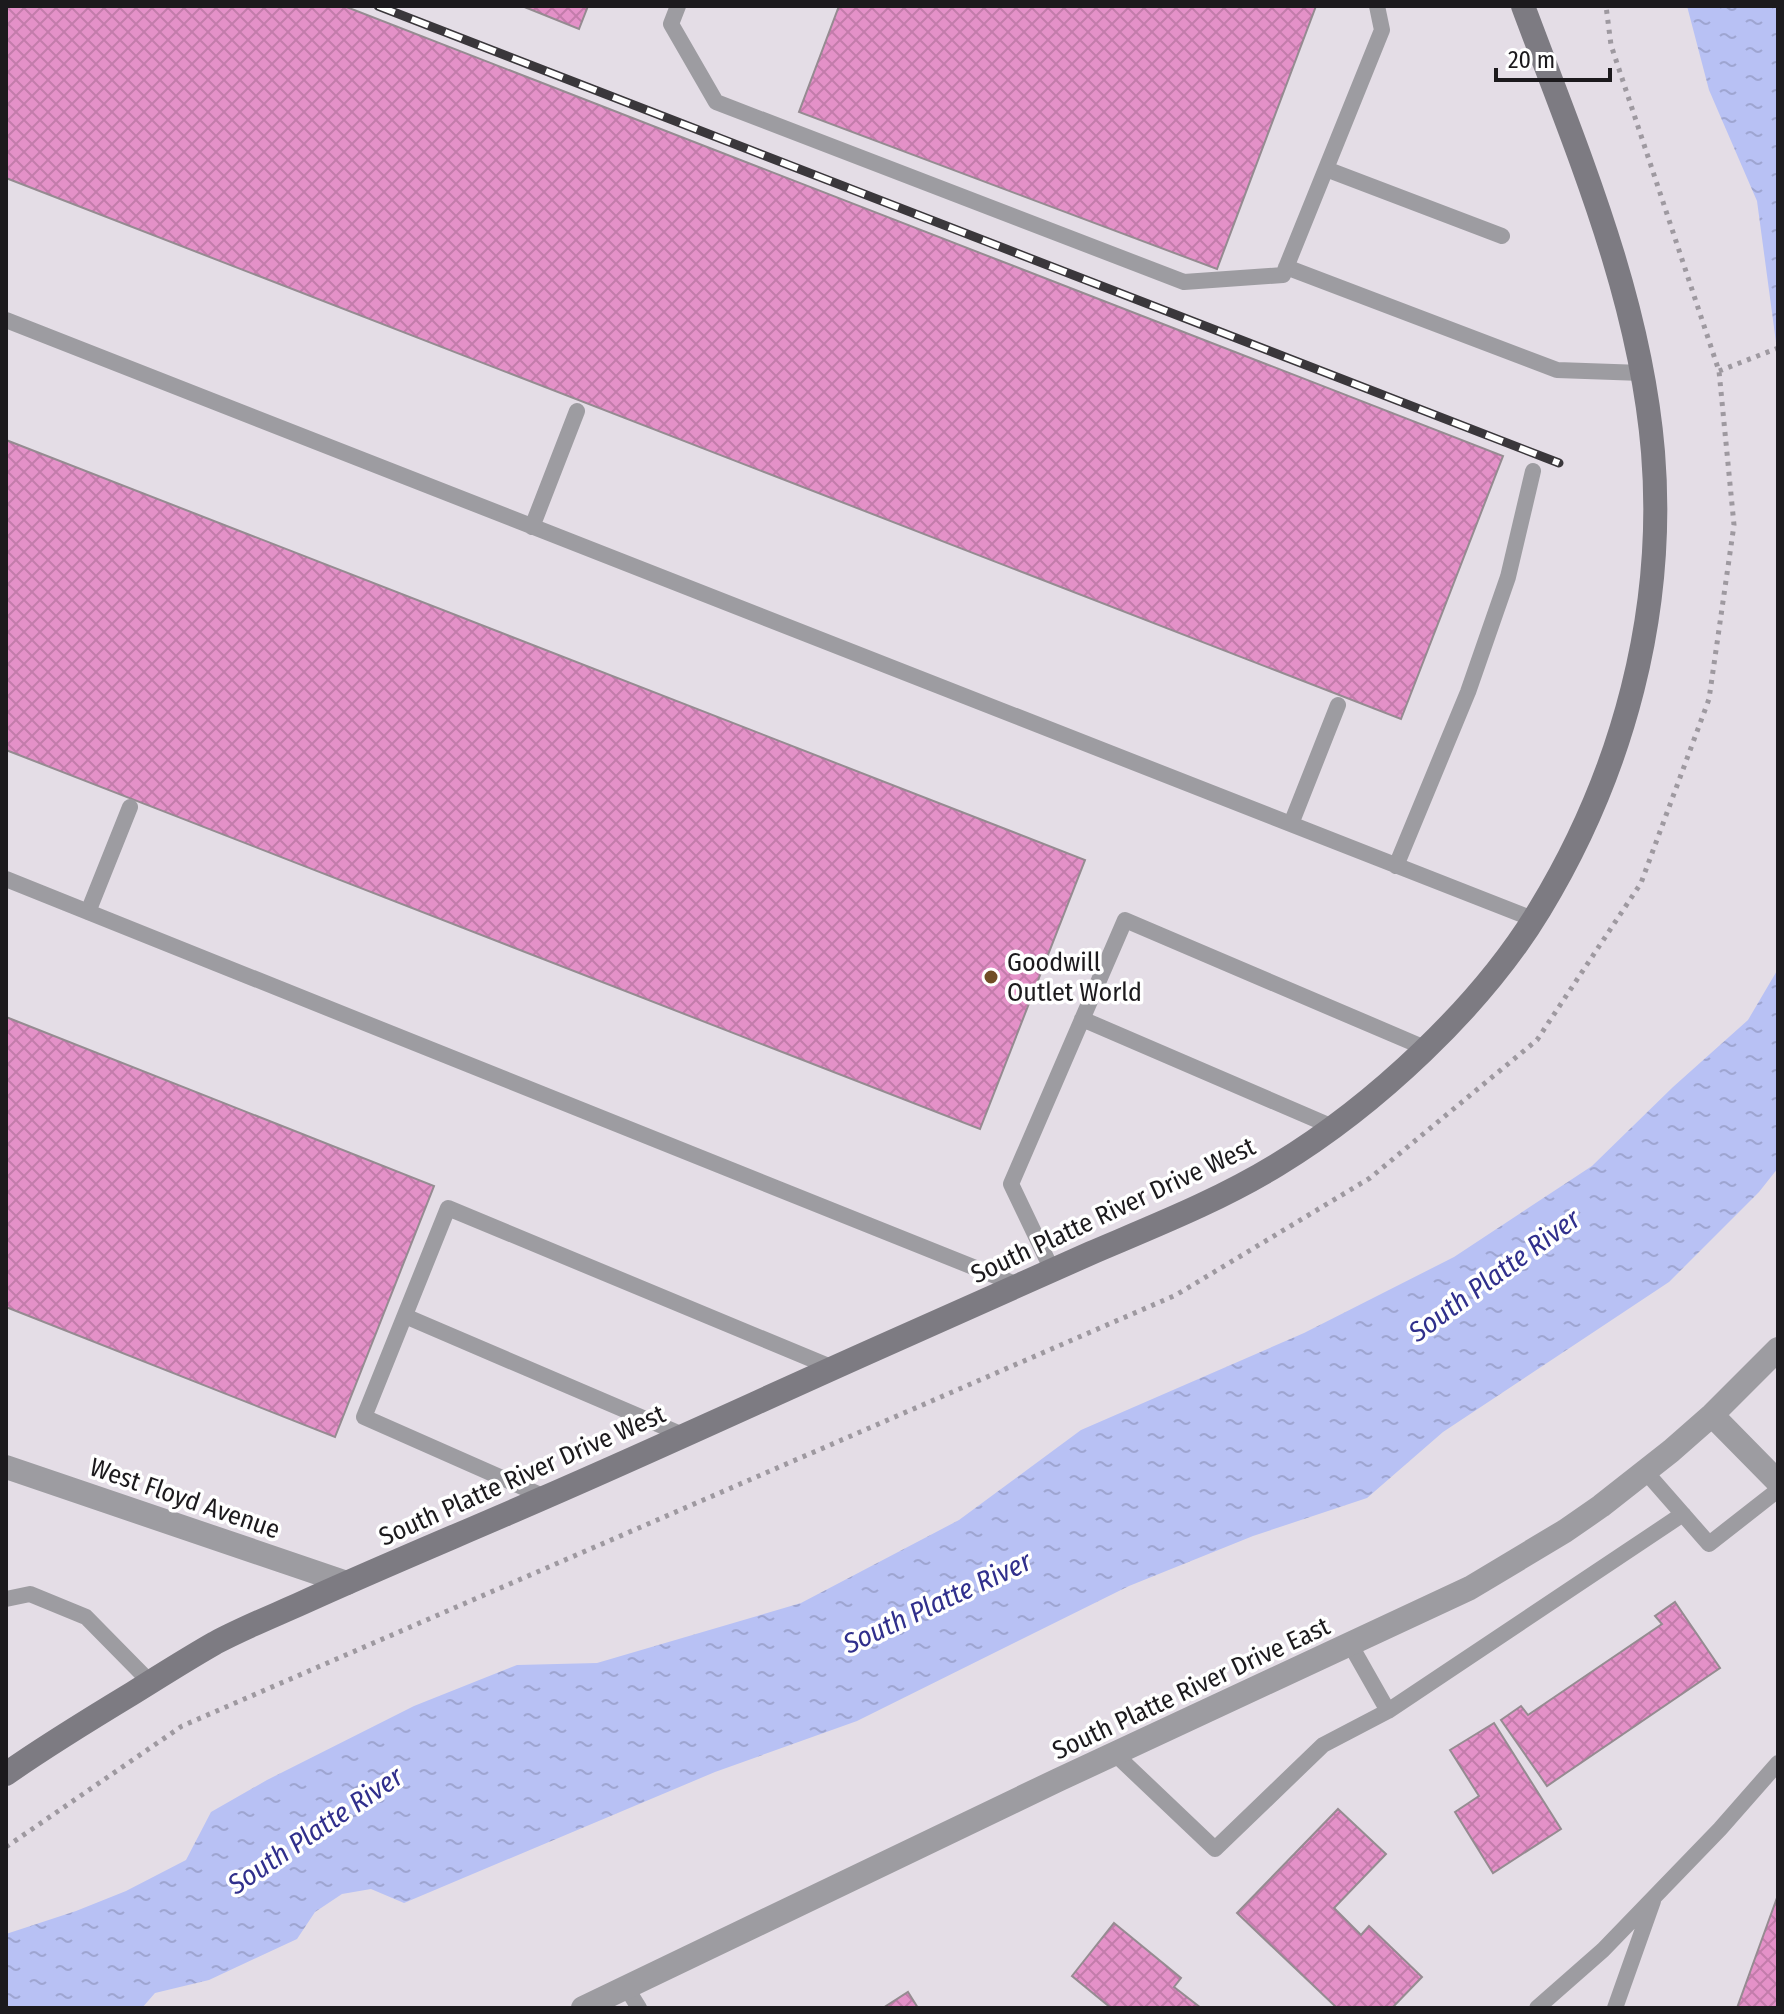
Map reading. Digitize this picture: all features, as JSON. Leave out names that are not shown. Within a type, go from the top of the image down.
[{"type":"street","name":"South Platte River Drive West","points":[[6,1774],[41,1749],[218,1641],[1193,1209],[1276,1166],[1333,1127],[1399,1074],[1496,972],[1533,919],[1581,834],[1607,774],[1625,719],[1638,663],[1656,550],[1653,452],[1647,398],[1624,291],[1609,239],[1523,6]]},
{"type":"street","name":"South Platte River Drive East","points":[[583,2008],[632,1998],[1115,1754],[1470,1588],[1601,1506],[1712,1415],[1778,1349]]},
{"type":"street","points":[[1712,1415],[1778,1482]]},
{"type":"street","name":"West Floyd Avenue","points":[[6,1467],[347,1583]]},
{"type":"lane","points":[[678,6],[671,24],[716,102],[1184,282],[1283,275],[1382,30],[1377,6]]},
{"type":"lane","points":[[1326,169],[1502,236]]},
{"type":"lane","points":[[1286,267],[1557,370],[1642,373]]},
{"type":"lane","points":[[6,320],[1533,919]]},
{"type":"lane","points":[[532,527],[577,411]]},
{"type":"lane","points":[[1396,866],[1468,692],[1508,577],[1533,471]]},
{"type":"lane","points":[[1291,824],[1338,705]]},
{"type":"lane","points":[[88,912],[130,807]]},
{"type":"lane","points":[[6,879],[1018,1285]]},
{"type":"lane","points":[[1052,1270],[1011,1184],[1125,920],[1425,1048]]},
{"type":"lane","points":[[1082,1019],[1333,1127]]},
{"type":"lane","points":[[545,1497],[364,1417],[448,1208],[833,1368]]},
{"type":"lane","points":[[405,1316],[683,1435]]},
{"type":"lane","points":[[1645,1471],[1709,1544],[1778,1490]]},
{"type":"lane","points":[[1115,1754],[1215,1849],[1323,1745],[1388,1711],[1683,1514]]},
{"type":"lane","points":[[6,1599],[30,1594],[86,1617],[150,1682]]},
{"type":"lane","points":[[1350,1644],[1388,1711]]},
{"type":"lane","points":[[1537,2008],[1603,1950],[1720,1829],[1778,1763]]},
{"type":"lane","points":[[1615,2008],[1655,1896]]},
{"type":"path","points":[[1606,6],[1611,45],[1719,371],[1778,348]]},
{"type":"water","points":[[1687,6],[1778,6],[1778,357],[1757,201],[1709,90]]},
{"type":"water","name":"South Platte River","points":[[1778,969],[1778,1168],[1759,1192],[1669,1282],[1443,1432],[1367,1498],[1253,1536],[1129,1586],[857,1721],[715,1772],[404,1903],[371,1889],[342,1894],[315,1912],[297,1939],[209,1980],[155,1993],[142,2008],[6,2008],[6,1934],[126,1891],[186,1860],[211,1812],[267,1780],[414,1706],[517,1665],[597,1663],[801,1603],[959,1520],[1081,1430],[1304,1333],[1454,1257],[1592,1166],[1748,1020]]},
{"type":"building","points":[[6,6],[344,6],[1503,456],[1401,719],[6,178]]},
{"type":"building","points":[[522,6],[588,6],[579,29]]},
{"type":"building","points":[[839,6],[1316,6],[1217,269],[799,112]]},
{"type":"building","points":[[6,440],[1085,860],[980,1129],[6,750]]},
{"type":"building","points":[[6,1017],[434,1186],[335,1437],[6,1307]]},
{"type":"building","points":[[1675,1602],[1720,1668],[1547,1786],[1501,1720],[1521,1706],[1528,1715],[1662,1624],[1655,1616]]},
{"type":"building","points":[[1494,1723],[1561,1829],[1493,1873],[1455,1812],[1479,1796],[1450,1750]]},
{"type":"building","points":[[1338,1809],[1386,1854],[1334,1908],[1361,1935],[1369,1926],[1422,1977],[1392,2008],[1337,2008],[1237,1913]]},
{"type":"building","points":[[1778,1895],[1778,2008],[1737,2008]]},
{"type":"building","points":[[1114,1923],[1181,1978],[1174,1987],[1201,2008],[1111,2008],[1072,1976]]},
{"type":"building","points":[[908,1992],[918,2008],[883,2008]]},
{"type":"railway","points":[[378,6],[1559,463]]},
{"type":"place","name":"Goodwill Outlet World","points":[[991,977]]}]
